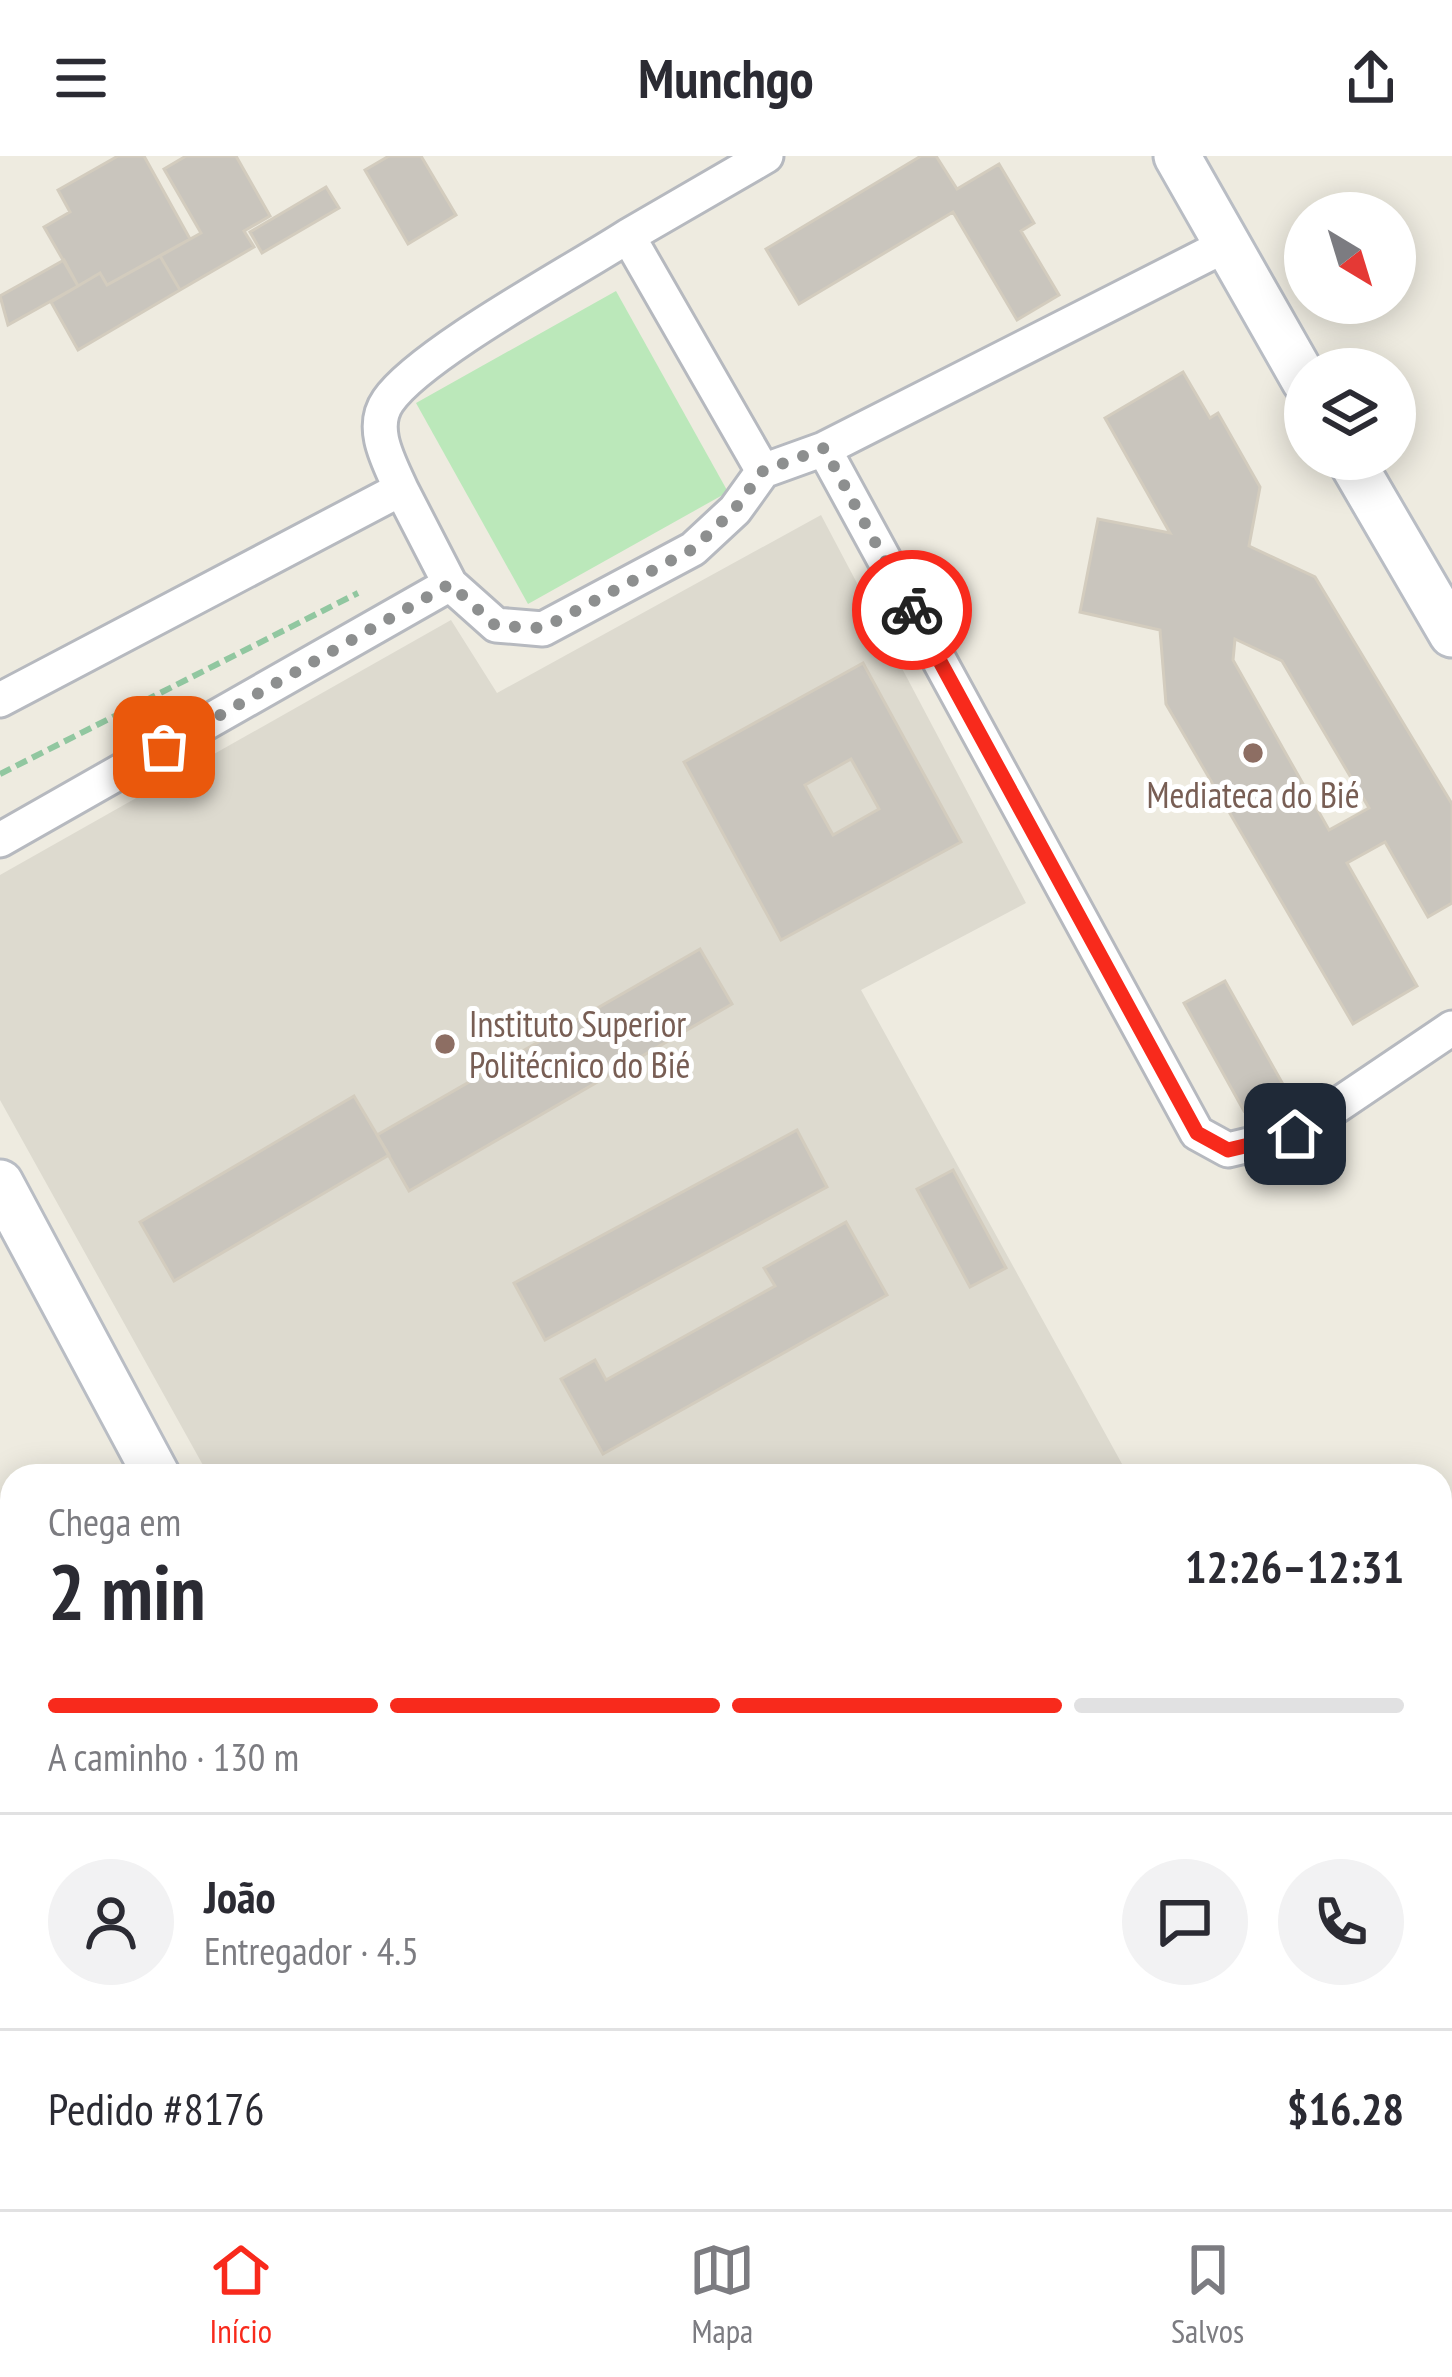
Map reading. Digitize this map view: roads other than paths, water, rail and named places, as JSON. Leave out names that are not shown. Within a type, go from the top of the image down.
[{"type":"street","points":[[766,156],[628,236],[429,363],[386,403],[380,442],[401,489],[450,584],[496,626],[543,628],[693,549],[734,510],[763,471],[824,448],[1226,245]]},
{"type":"street","points":[[1177,156],[1286,348]]},
{"type":"street","points":[[628,236],[763,471]]},
{"type":"street","points":[[824,448],[1197,1133],[1228,1150],[1295,1134],[1452,1028]]},
{"type":"street","points":[[1362,480],[1452,634]]},
{"type":"street","points":[[0,700],[401,489]]},
{"type":"street","points":[[0,840],[450,584]]},
{"type":"street","points":[[0,1184],[152,1464]]},
{"type":"place","name":"Mediateca do Bié","points":[[1253,753]]},
{"type":"place","name":"Instituto Superior Politécnico do Bié","points":[[445,1044]]}]
